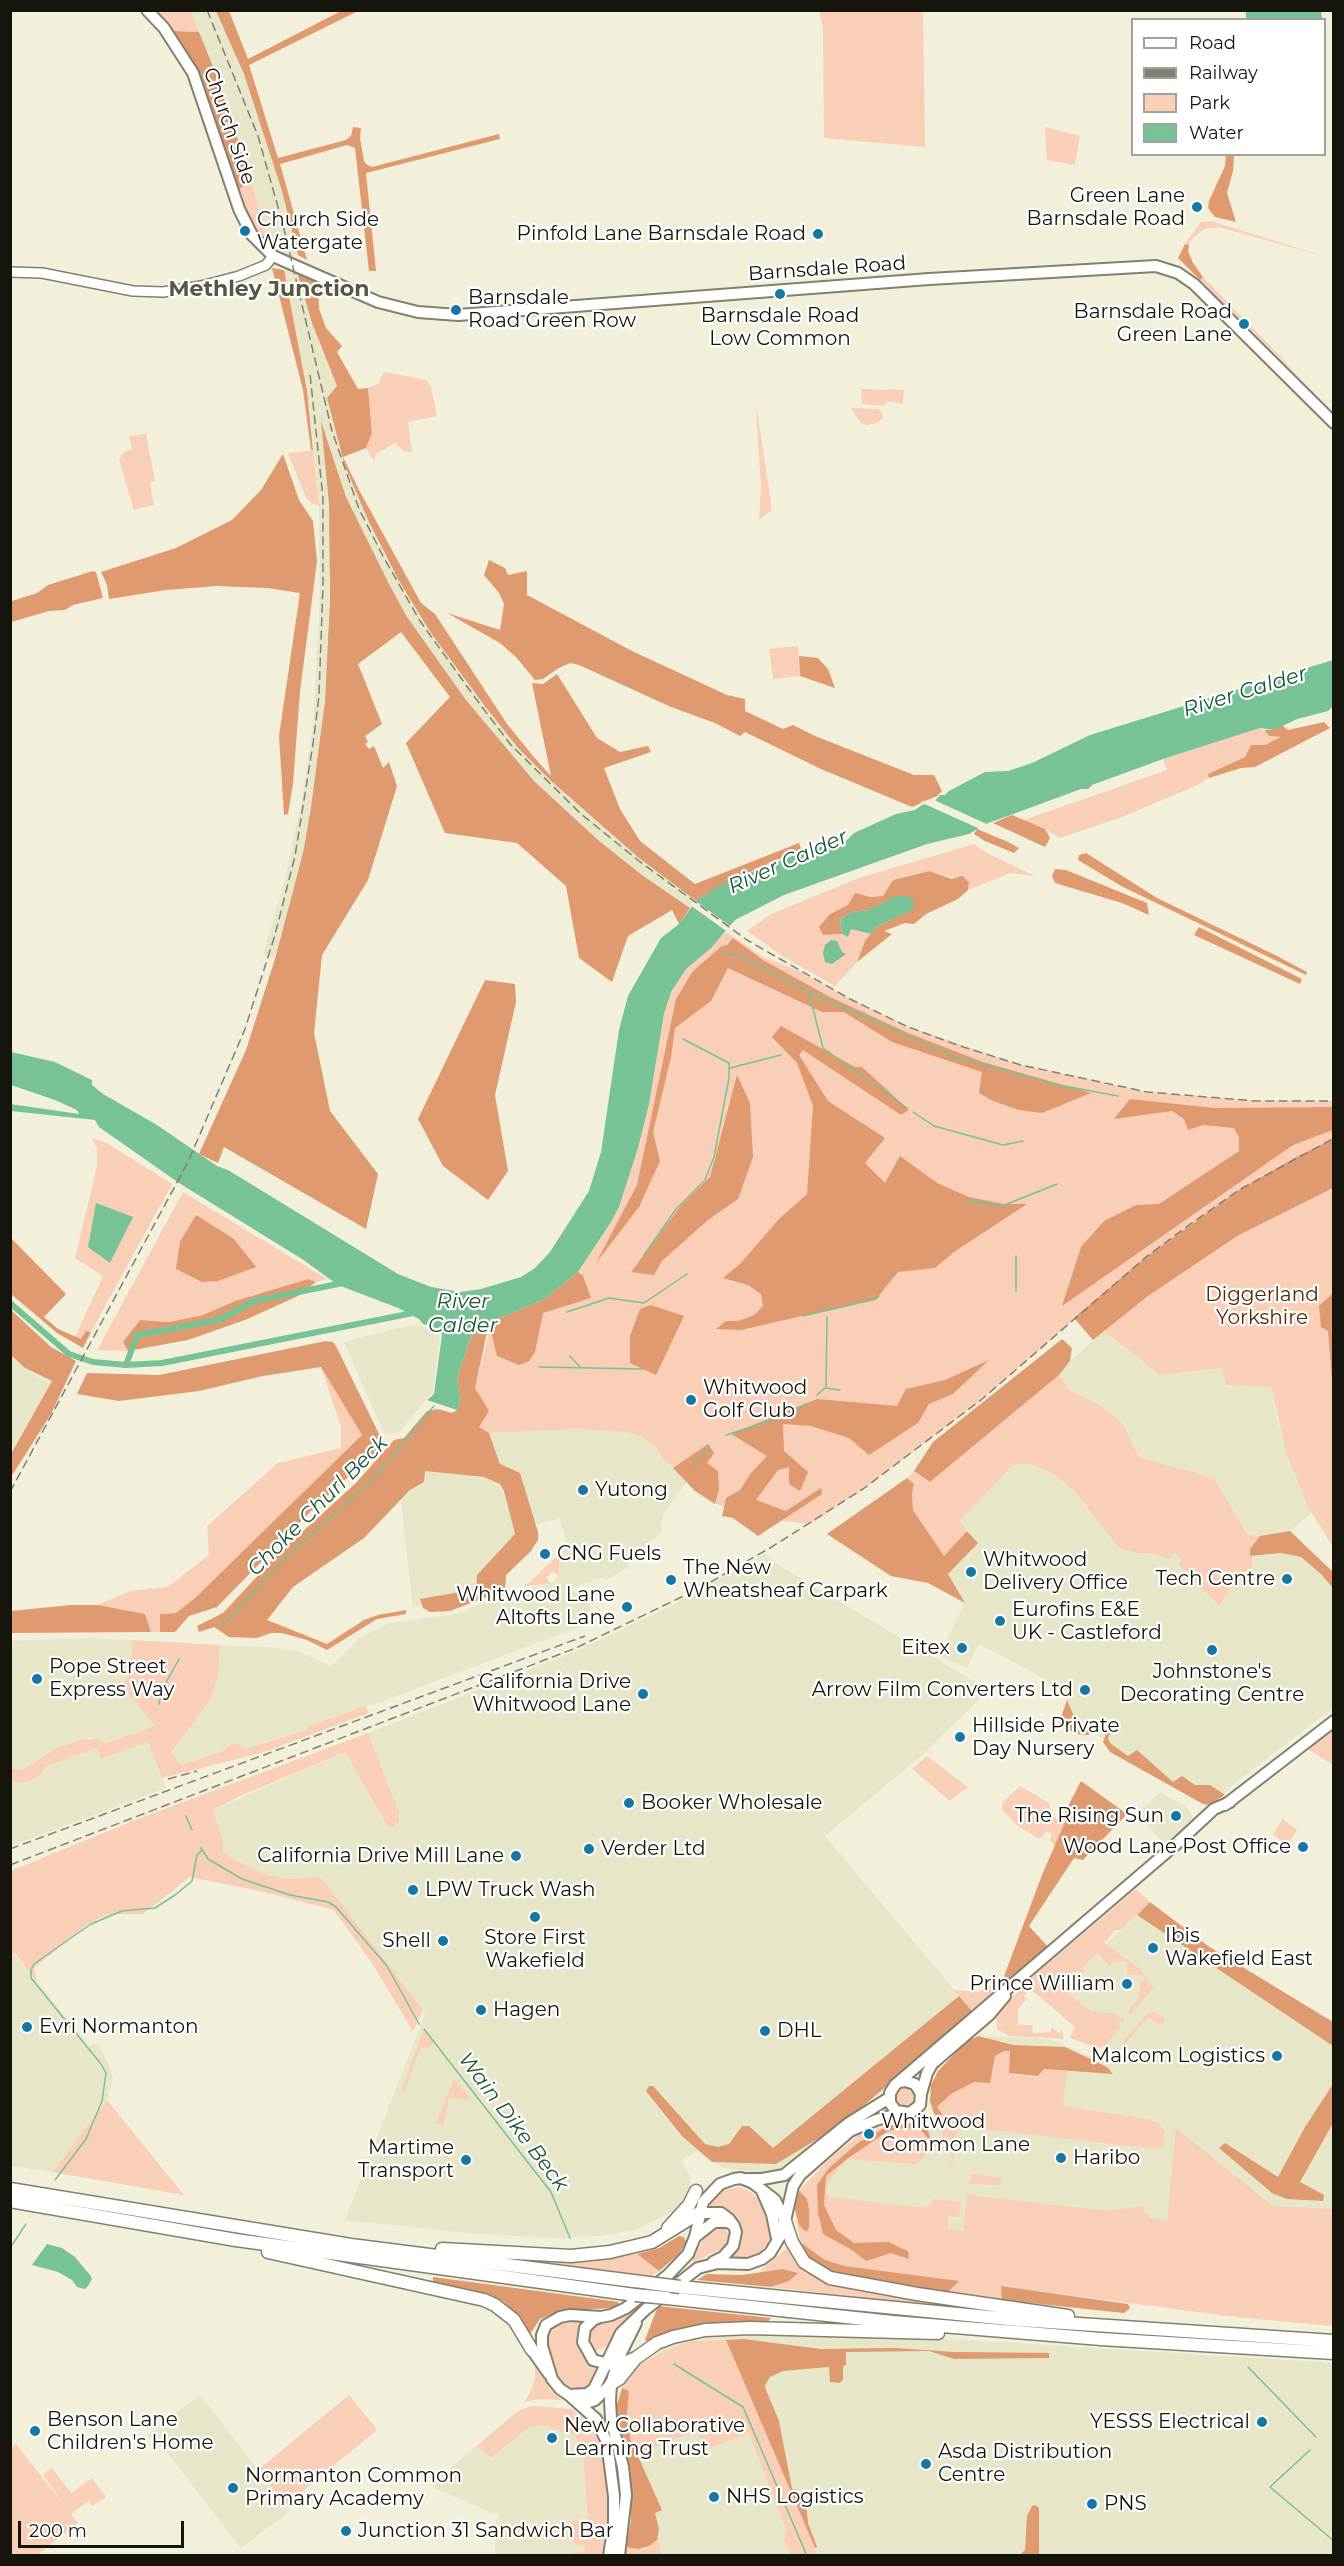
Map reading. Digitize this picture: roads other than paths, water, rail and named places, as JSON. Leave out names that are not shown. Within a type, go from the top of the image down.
[{"type":"highway","points":[[10,2189],[351,2245],[680,2287],[906,2310],[1334,2341]]},
{"type":"highway","points":[[662,2237],[675,2217],[689,2205],[696,2191]]},
{"type":"highway","points":[[10,2201],[133,2224],[484,2300],[495,2305],[514,2320],[532,2350]]},
{"type":"highway","points":[[351,2245],[571,2256],[632,2248],[662,2237],[699,2213]]},
{"type":"highway","points":[[785,2221],[792,2242],[804,2262],[830,2278],[928,2296],[1186,2332]]},
{"type":"highway","points":[[133,2224],[405,2265],[635,2295],[849,2318],[1101,2339],[1334,2354]]},
{"type":"highway","points":[[611,2385],[636,2358],[657,2343],[674,2337],[726,2328],[1101,2339]]},
{"type":"highway","points":[[612,2365],[636,2358]]},
{"type":"main road","name":"Church Side","points":[[147,10],[164,28],[193,73],[246,226],[259,244],[273,256]]},
{"type":"main road","points":[[10,272],[42,273],[133,291],[163,292],[201,286],[239,276],[266,265],[273,256]]},
{"type":"main road","name":"Barnsdale Road","points":[[273,256],[378,302],[418,312],[450,315],[952,277],[1156,266],[1178,273],[1194,284],[1334,423]]},
{"type":"main road","points":[[612,2365],[593,2360],[584,2348],[585,2328],[593,2320],[626,2308],[668,2275],[688,2254],[695,2237],[703,2202],[714,2189],[726,2181],[741,2178],[762,2179],[784,2175],[842,2129],[889,2098],[892,2088],[975,2014],[1019,1979],[1214,1809],[1230,1802],[1334,1721]]},
{"type":"main road","points":[[704,2266],[748,2264],[770,2253],[778,2242],[793,2186],[805,2170],[850,2131],[917,2109],[927,2073],[932,2064],[989,2015],[1019,1979]]},
{"type":"main road","points":[[899,2082],[915,2084],[921,2094]]},
{"type":"main road","points":[[889,2098],[893,2107],[901,2113]]},
{"type":"main road","points":[[741,2178],[761,2188],[775,2200],[785,2221]]},
{"type":"main road","points":[[761,2188],[775,2223],[778,2242]]},
{"type":"main road","points":[[584,2348],[597,2353],[605,2352],[613,2346],[621,2333],[691,2271],[723,2257],[733,2246],[736,2232],[729,2218],[721,2213],[699,2213]]},
{"type":"main road","points":[[695,2237],[714,2222],[728,2222],[734,2226]]},
{"type":"main road","points":[[569,2395],[587,2394],[594,2389],[612,2365],[646,2310]]},
{"type":"main road","points":[[549,2374],[542,2340],[546,2325],[560,2317],[570,2315],[601,2317]]},
{"type":"main road","points":[[613,2346],[611,2418],[623,2467],[626,2495],[620,2556]]},
{"type":"main road","points":[[532,2350],[560,2389],[596,2419],[607,2442],[614,2488],[614,2524],[609,2556]]},
{"type":"main road","points":[[580,2405],[595,2400],[611,2385]]},
{"type":"water","points":[[1246,11],[1321,11],[1322,18],[1246,18]]},
{"type":"water","name":"River Calder","points":[[1333,660],[1333,706],[1328,711],[1297,719],[1274,730],[1260,728],[1163,759],[1092,785],[1088,789],[1081,789],[986,824],[969,834],[927,844],[784,895],[735,920],[711,948],[686,969],[671,992],[664,1014],[649,1104],[638,1148],[619,1207],[611,1222],[578,1272],[543,1300],[490,1322],[471,1337],[457,1378],[460,1402],[457,1410],[427,1400],[434,1394],[442,1335],[439,1329],[423,1324],[419,1319],[398,1308],[338,1285],[302,1259],[179,1183],[99,1127],[95,1120],[11,1111],[10,1104],[79,1114],[77,1110],[55,1100],[11,1085],[11,1052],[55,1062],[92,1080],[92,1085],[103,1094],[157,1125],[217,1166],[228,1170],[398,1274],[431,1287],[460,1292],[481,1289],[521,1277],[535,1268],[550,1252],[589,1191],[601,1152],[619,1030],[628,996],[661,938],[679,924],[696,901],[724,883],[800,853],[805,848],[837,845],[854,833],[896,814],[915,810],[935,801],[940,795],[945,795],[985,772],[1008,771],[1032,763],[1090,735]]},
{"type":"water","points":[[896,896],[908,896],[913,901],[914,909],[876,927],[871,934],[851,929],[848,937],[842,934],[840,919],[852,912],[869,910]]},
{"type":"water","points":[[831,940],[837,941],[842,952],[846,954],[832,964],[825,962],[823,953],[825,945]]},
{"type":"water","points":[[96,1203],[133,1217],[110,1263],[88,1247]]},
{"type":"water","points":[[47,2244],[62,2248],[75,2257],[92,2279],[85,2289],[77,2287],[72,2280],[58,2272],[32,2265]]},
{"type":"waterway","points":[[722,953],[739,955],[809,992],[952,1056],[1059,1085],[1118,1096]]},
{"type":"waterway","points":[[809,993],[823,1048],[907,1108]]},
{"type":"waterway","points":[[644,1255],[676,1209],[705,1180],[714,1157],[729,1078],[729,1063],[683,1039]]},
{"type":"waterway","points":[[730,1068],[781,1055]]},
{"type":"waterway","points":[[913,1112],[934,1126],[1003,1145],[1023,1141]]},
{"type":"waterway","points":[[968,1201],[1002,1206],[1057,1184]]},
{"type":"waterway","points":[[1016,1256],[1016,1291]]},
{"type":"waterway","points":[[567,1312],[609,1298],[644,1303],[687,1274]]},
{"type":"waterway","points":[[126,1365],[137,1335],[219,1320],[254,1301],[343,1283]]},
{"type":"waterway","points":[[803,1316],[876,1299],[879,1296]]},
{"type":"waterway","points":[[10,1303],[69,1354],[93,1362],[126,1365],[162,1363],[413,1313]]},
{"type":"waterway","points":[[827,1317],[826,1388],[840,1390]]},
{"type":"waterway","points":[[570,1356],[581,1368]]},
{"type":"waterway","points":[[539,1367],[643,1369]]},
{"type":"waterway","points":[[817,1395],[825,1388]]},
{"type":"waterway","points":[[726,1435],[776,1419],[806,1404]]},
{"type":"waterway","name":"Choke Churl Beck","points":[[222,1626],[282,1561],[370,1482],[434,1406]]},
{"type":"waterway","points":[[693,1465],[709,1446]]},
{"type":"waterway","name":"Choke Churl Beck","points":[[159,1704],[162,1690],[179,1659]]},
{"type":"waterway","name":"Choke Churl Beck","points":[[186,1816],[192,1830]]},
{"type":"waterway","points":[[201,1848],[208,1859],[242,1879],[290,1895],[328,1902],[336,1907],[387,1966],[419,2024]]},
{"type":"waterway","points":[[55,2180],[86,2139],[102,2101],[106,2073],[31,1978],[31,1970],[34,1964],[91,1924],[122,1911],[155,1908],[175,1895],[192,1881],[197,1855],[202,1850]]},
{"type":"waterway","name":"Wain Dike Beck","points":[[424,2029],[551,2192],[570,2238]]},
{"type":"waterway","points":[[10,2248],[26,2224]]},
{"type":"waterway","name":"Wain Dike Beck","points":[[674,2364],[743,2407],[807,2556]]},
{"type":"waterway","points":[[1248,2367],[1316,2437]]},
{"type":"waterway","points":[[1310,2450],[1270,2487],[1334,2541]]},
{"type":"railway","points":[[207,10],[258,136],[283,225],[332,431],[359,509],[420,621],[479,703],[511,745],[581,814],[639,861],[747,940],[850,999],[906,1026],[1021,1065],[1147,1092],[1255,1101],[1334,1101]]},
{"type":"railway","points":[[10,1492],[188,1162],[245,1029],[275,935],[295,856],[319,696],[323,498],[310,374]]},
{"type":"railway","points":[[10,1865],[576,1648],[700,1588],[770,1548],[863,1489],[981,1400],[1146,1257],[1239,1190],[1334,1138]]},
{"type":"railway","points":[[10,1849],[585,1636]]},
{"type":"railway","points":[[168,1779],[197,1771]]},
{"type":"place","name":"Green Lane Barnsdale Road","points":[[1197,207]]},
{"type":"place","name":"Church Side Watergate","points":[[245,231]]},
{"type":"place","name":"Pinfold Lane Barnsdale Road","points":[[818,234]]},
{"type":"place","name":"Barnsdale Road Low Common","points":[[780,294]]},
{"type":"place","name":"Barnsdale Road Green Row","points":[[456,310]]},
{"type":"place","name":"Barnsdale Road Green Lane","points":[[1244,324]]},
{"type":"place","name":"Whitwood Golf Club","points":[[691,1400]]},
{"type":"place","name":"Yutong","points":[[583,1490]]},
{"type":"place","name":"CNG Fuels","points":[[545,1554]]},
{"type":"place","name":"Whitwood Delivery Office","points":[[971,1572]]},
{"type":"place","name":"Tech Centre","points":[[1287,1579]]},
{"type":"place","name":"The New Wheatsheaf Carpark","points":[[671,1580]]},
{"type":"place","name":"Whitwood Lane Altofts Lane","points":[[627,1607]]},
{"type":"place","name":"Eurofins E&E UK - Castleford","points":[[1000,1621]]},
{"type":"place","name":"Eitex","points":[[962,1648]]},
{"type":"place","name":"Johnstone's Decorating Centre","points":[[1212,1650]]},
{"type":"place","name":"Pope Street Express Way","points":[[37,1679]]},
{"type":"place","name":"Arrow Film Converters Ltd","points":[[1085,1690]]},
{"type":"place","name":"California Drive Whitwood Lane","points":[[643,1694]]},
{"type":"place","name":"Hillside Private Day Nursery","points":[[960,1737]]},
{"type":"place","name":"Booker Wholesale","points":[[629,1803]]},
{"type":"place","name":"The Rising Sun","points":[[1176,1816]]},
{"type":"place","name":"Wood Lane Post Office","points":[[1303,1847]]},
{"type":"place","name":"Verder Ltd","points":[[589,1849]]},
{"type":"place","name":"California Drive Mill Lane","points":[[516,1856]]},
{"type":"place","name":"LPW Truck Wash","points":[[413,1890]]},
{"type":"place","name":"Store First Wakefield","points":[[535,1917]]},
{"type":"place","name":"Shell","points":[[443,1941]]},
{"type":"place","name":"Ibis Wakefield East","points":[[1153,1948]]},
{"type":"place","name":"Prince William","points":[[1127,1984]]},
{"type":"place","name":"Hagen","points":[[481,2010]]},
{"type":"place","name":"Evri Normanton","points":[[27,2027]]},
{"type":"place","name":"DHL","points":[[765,2031]]},
{"type":"place","name":"Malcom Logistics","points":[[1277,2056]]},
{"type":"place","name":"Whitwood Common Lane","points":[[869,2134]]},
{"type":"place","name":"Haribo","points":[[1061,2158]]},
{"type":"place","name":"Martime Transport","points":[[466,2160]]},
{"type":"place","name":"YESSS Electrical","points":[[1262,2422]]},
{"type":"place","name":"Benson Lane Children's Home","points":[[35,2431]]},
{"type":"place","name":"New Collaborative Learning Trust","points":[[552,2438]]},
{"type":"place","name":"Asda Distribution Centre","points":[[926,2464]]},
{"type":"place","name":"Normanton Common Primary Academy","points":[[233,2488]]},
{"type":"place","name":"NHS Logistics","points":[[714,2497]]},
{"type":"place","name":"PNS","points":[[1092,2504]]},
{"type":"place","name":"Junction 31 Sandwich Bar","points":[[346,2531]]},
{"type":"district","name":"Methley Junction","points":[[269,290]]},
{"type":"park label","name":"Diggerland Yorkshire","points":[[1262,1306]]}]
